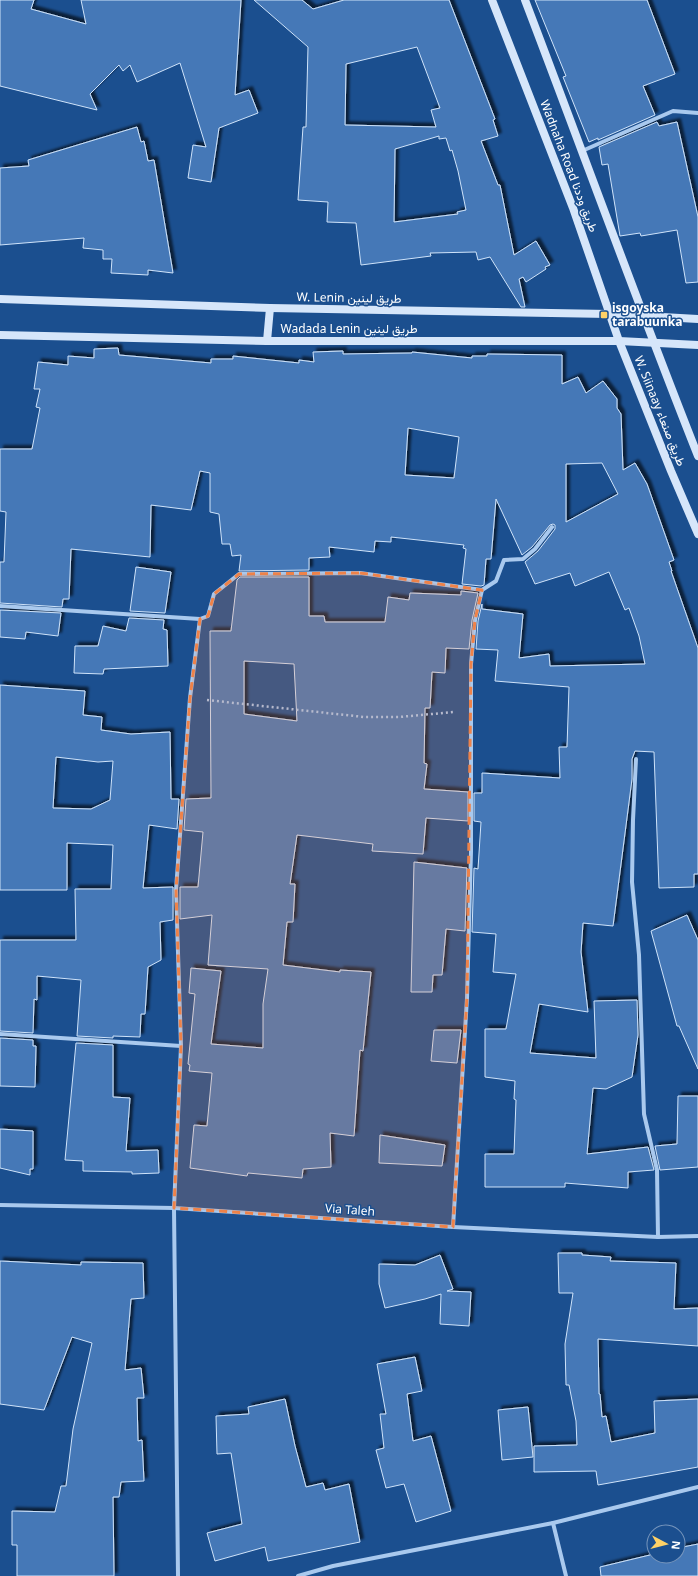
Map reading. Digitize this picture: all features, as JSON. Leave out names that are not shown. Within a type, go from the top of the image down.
[{"type":"main road","name":"Wadnaha Road طريق وددنا","points":[[492,0],[573,208],[619,341]]},
{"type":"main road","name":"Wadnaha Road طريق وددنا","points":[[525,0],[643,317]]},
{"type":"main road","name":"W. Lenin طريق لينين","points":[[0,299],[270,308],[609,314],[698,319]]},
{"type":"main road","points":[[267,341],[270,308]]},
{"type":"main road","name":"W. Siinaay طريق صنعاء","points":[[643,317],[698,456]]},
{"type":"main road","name":"Wadada Lenin طريق لينين","points":[[0,335],[267,341],[619,341],[698,345]]},
{"type":"main road","name":"W. Siinaay طريق صنعاء","points":[[619,341],[698,534]]},
{"type":"street","points":[[582,151],[673,110],[698,113]]},
{"type":"street","points":[[0,606],[200,619],[208,616],[214,594],[239,574],[360,573],[482,590],[496,581],[504,560],[523,559],[535,548],[552,527]]},
{"type":"street","points":[[453,1227],[467,998],[471,852],[471,664],[475,620],[482,590]]},
{"type":"street","points":[[178,1576],[174,1208],[180,1046],[176,890],[190,698],[200,619]]},
{"type":"street","points":[[636,759],[632,882],[640,962],[644,1114],[657,1170],[658,1237]]},
{"type":"street","points":[[0,1034],[180,1046]]},
{"type":"street","name":"Via Taleh","points":[[0,1205],[174,1208],[453,1227],[658,1237],[698,1236]]},
{"type":"street","points":[[298,1576],[333,1566],[553,1523],[698,1487]]},
{"type":"street","points":[[553,1523],[566,1576]]},
{"type":"path","points":[[190,698],[364,717],[398,717],[471,711]]},
{"type":"highlighted area","points":[[360,573],[482,590],[475,620],[471,664],[467,998],[453,1227],[174,1208],[181,1046],[176,890],[190,698],[200,619],[208,616],[214,594],[239,574]]},
{"type":"building","points":[[0,0],[34,0],[31,9],[86,24],[81,0],[241,0],[235,95],[249,90],[258,113],[219,128],[211,182],[188,178],[193,145],[206,147],[180,63],[137,82],[130,65],[123,71],[119,65],[90,94],[97,110],[0,86]]},
{"type":"building","points":[[254,0],[302,0],[313,9],[344,0],[449,0],[495,119],[493,120],[498,136],[481,141],[498,185],[500,185],[514,255],[536,241],[550,265],[545,267],[546,269],[526,282],[523,277],[519,279],[525,307],[521,307],[490,257],[478,260],[476,252],[430,253],[431,256],[361,265],[356,223],[327,222],[328,202],[298,200],[303,127],[306,127],[308,47]],"holes":[[[417,47],[440,108],[431,110],[436,127],[345,125],[346,64]],[[439,136],[439,139],[446,138],[450,151],[452,150],[466,210],[457,212],[458,214],[394,222],[395,149]]]},
{"type":"building","points":[[535,0],[647,0],[675,74],[643,86],[655,115],[598,140],[598,138],[589,142],[563,77],[566,76]]},
{"type":"building","points":[[657,122],[659,126],[677,122],[698,217],[698,282],[686,283],[677,230],[641,236],[640,233],[620,236],[608,164],[602,165],[599,147]]},
{"type":"building","points":[[137,127],[141,142],[144,141],[148,161],[154,160],[173,273],[148,270],[148,275],[111,273],[112,259],[103,259],[103,250],[83,248],[84,238],[0,245],[0,168],[29,166],[28,160]]},
{"type":"building","points":[[118,348],[119,355],[211,363],[211,359],[233,359],[233,356],[299,363],[299,360],[314,362],[313,352],[343,351],[343,354],[412,352],[472,358],[472,356],[487,356],[487,354],[562,355],[562,384],[578,377],[586,393],[603,381],[617,399],[617,408],[621,414],[623,470],[635,463],[647,484],[674,560],[669,562],[671,571],[698,648],[698,874],[694,874],[694,887],[659,888],[654,752],[635,751],[632,759],[632,779],[613,926],[583,923],[581,952],[588,1012],[539,1004],[530,1053],[596,1058],[594,1001],[637,1000],[638,1035],[632,1077],[606,1089],[593,1088],[587,1154],[648,1147],[654,1170],[628,1172],[628,1188],[565,1183],[565,1187],[485,1187],[485,1154],[514,1154],[516,1100],[514,1099],[515,1081],[485,1077],[485,1029],[506,1029],[516,974],[493,972],[496,934],[472,932],[474,868],[478,869],[481,822],[474,821],[474,793],[482,793],[482,773],[560,778],[559,747],[567,747],[569,687],[495,681],[498,650],[476,649],[478,621],[482,604],[482,609],[523,614],[519,658],[549,654],[550,666],[645,664],[639,636],[629,608],[625,610],[609,572],[575,586],[570,573],[535,584],[525,562],[538,551],[555,529],[555,525],[550,525],[532,547],[522,555],[496,499],[491,559],[486,559],[484,585],[481,586],[462,584],[466,549],[463,548],[464,545],[391,537],[391,542],[375,541],[374,552],[329,547],[330,557],[309,558],[309,570],[239,571],[241,555],[232,556],[230,544],[222,544],[219,514],[210,512],[210,473],[200,471],[191,510],[151,505],[150,557],[71,549],[69,599],[63,599],[62,607],[0,603],[0,562],[4,562],[6,512],[0,511],[0,449],[32,449],[40,408],[36,407],[40,389],[34,389],[38,362],[68,365],[68,356],[94,358],[94,349]],"holes":[[[408,428],[459,437],[454,478],[405,475]],[[602,463],[618,494],[566,522],[566,464]]]},
{"type":"building","points":[[136,567],[171,572],[165,613],[130,611]]},
{"type":"building","points":[[240,577],[309,577],[309,616],[324,616],[325,622],[385,622],[388,597],[409,600],[410,593],[461,595],[461,591],[478,593],[472,620],[469,649],[446,648],[445,673],[432,672],[430,708],[425,708],[424,763],[427,764],[424,789],[468,792],[468,821],[426,818],[423,854],[372,851],[373,844],[297,835],[290,884],[295,884],[293,922],[287,922],[283,965],[340,972],[340,970],[371,972],[363,1051],[360,1050],[354,1136],[330,1133],[331,1167],[303,1169],[302,1178],[248,1173],[247,1176],[190,1168],[194,1125],[207,1126],[212,1073],[189,1071],[190,1065],[188,1064],[195,994],[189,993],[191,968],[221,971],[211,1044],[263,1048],[263,1004],[268,969],[208,965],[212,915],[180,919],[180,887],[198,887],[203,832],[184,830],[186,799],[211,798],[210,631],[231,631],[237,580]],"holes":[[[244,661],[294,664],[297,721],[244,714]]]},
{"type":"building","points":[[0,610],[61,613],[58,636],[26,632],[25,639],[0,637]]},
{"type":"building","points":[[129,618],[164,620],[163,629],[167,630],[168,666],[104,669],[103,674],[74,673],[75,646],[98,646],[103,626],[126,631]]},
{"type":"building","points":[[0,685],[85,691],[83,715],[102,717],[101,730],[131,734],[170,732],[171,799],[179,799],[177,829],[149,825],[143,888],[173,887],[173,920],[160,922],[161,960],[148,967],[145,1014],[141,1014],[140,1037],[113,1036],[113,1038],[77,1036],[81,980],[37,976],[37,1000],[34,999],[33,1033],[0,1031],[0,940],[76,940],[75,889],[111,889],[113,845],[67,843],[67,890],[0,890]],"holes":[[[56,757],[98,762],[113,761],[110,800],[91,809],[53,808]]]},
{"type":"building","points":[[414,862],[467,868],[465,931],[446,929],[442,975],[433,975],[432,992],[411,992]]},
{"type":"building","points":[[687,915],[698,940],[698,1069],[679,1026],[677,1026],[651,931]]},
{"type":"building","points":[[434,1030],[461,1030],[457,1063],[431,1061]]},
{"type":"building","points":[[0,1038],[33,1040],[33,1046],[36,1046],[35,1087],[0,1086]]},
{"type":"building","points":[[76,1043],[113,1045],[113,1097],[130,1098],[126,1151],[158,1150],[159,1173],[132,1174],[132,1172],[83,1171],[83,1161],[65,1160]]},
{"type":"building","points":[[678,1096],[698,1096],[698,1167],[660,1170],[655,1146],[677,1144]]},
{"type":"building","points":[[0,1129],[33,1131],[33,1169],[30,1169],[30,1175],[0,1168]]},
{"type":"building","points":[[380,1135],[445,1145],[442,1166],[379,1163]]},
{"type":"building","points":[[558,1253],[582,1253],[582,1255],[611,1257],[610,1261],[676,1263],[674,1309],[698,1308],[698,1346],[598,1339],[599,1394],[602,1417],[606,1416],[611,1442],[655,1433],[654,1401],[698,1399],[698,1467],[598,1485],[596,1471],[534,1472],[534,1446],[577,1445],[576,1421],[569,1385],[566,1385],[565,1344],[573,1293],[559,1293]]},
{"type":"building","points":[[440,1255],[453,1289],[447,1291],[471,1292],[469,1326],[440,1324],[441,1294],[385,1308],[379,1284],[379,1264],[415,1265]]},
{"type":"building","points":[[0,1261],[81,1265],[81,1262],[143,1263],[144,1298],[131,1299],[125,1370],[141,1368],[144,1398],[137,1398],[138,1441],[142,1440],[144,1481],[121,1482],[119,1497],[113,1497],[114,1576],[17,1576],[17,1545],[12,1545],[12,1511],[55,1512],[61,1486],[66,1486],[73,1429],[92,1343],[72,1337],[44,1410],[0,1404]]},
{"type":"building","points":[[415,1357],[422,1391],[407,1394],[413,1441],[431,1436],[451,1511],[416,1522],[404,1484],[386,1488],[376,1450],[384,1448],[380,1414],[386,1414],[377,1364]]},
{"type":"building","points":[[285,1399],[306,1487],[323,1483],[325,1490],[349,1484],[360,1542],[268,1561],[265,1547],[215,1561],[207,1533],[242,1524],[231,1453],[217,1454],[216,1416],[249,1414],[248,1407]]},
{"type":"building","points":[[528,1407],[533,1457],[502,1460],[498,1410]]},
{"type":"building","points":[[698,1544],[698,1576],[601,1576],[600,1567],[646,1556],[646,1564],[686,1564],[686,1546]]},
{"type":"place","name":"isgoyska tarabuunka","points":[[604,315]]}]
